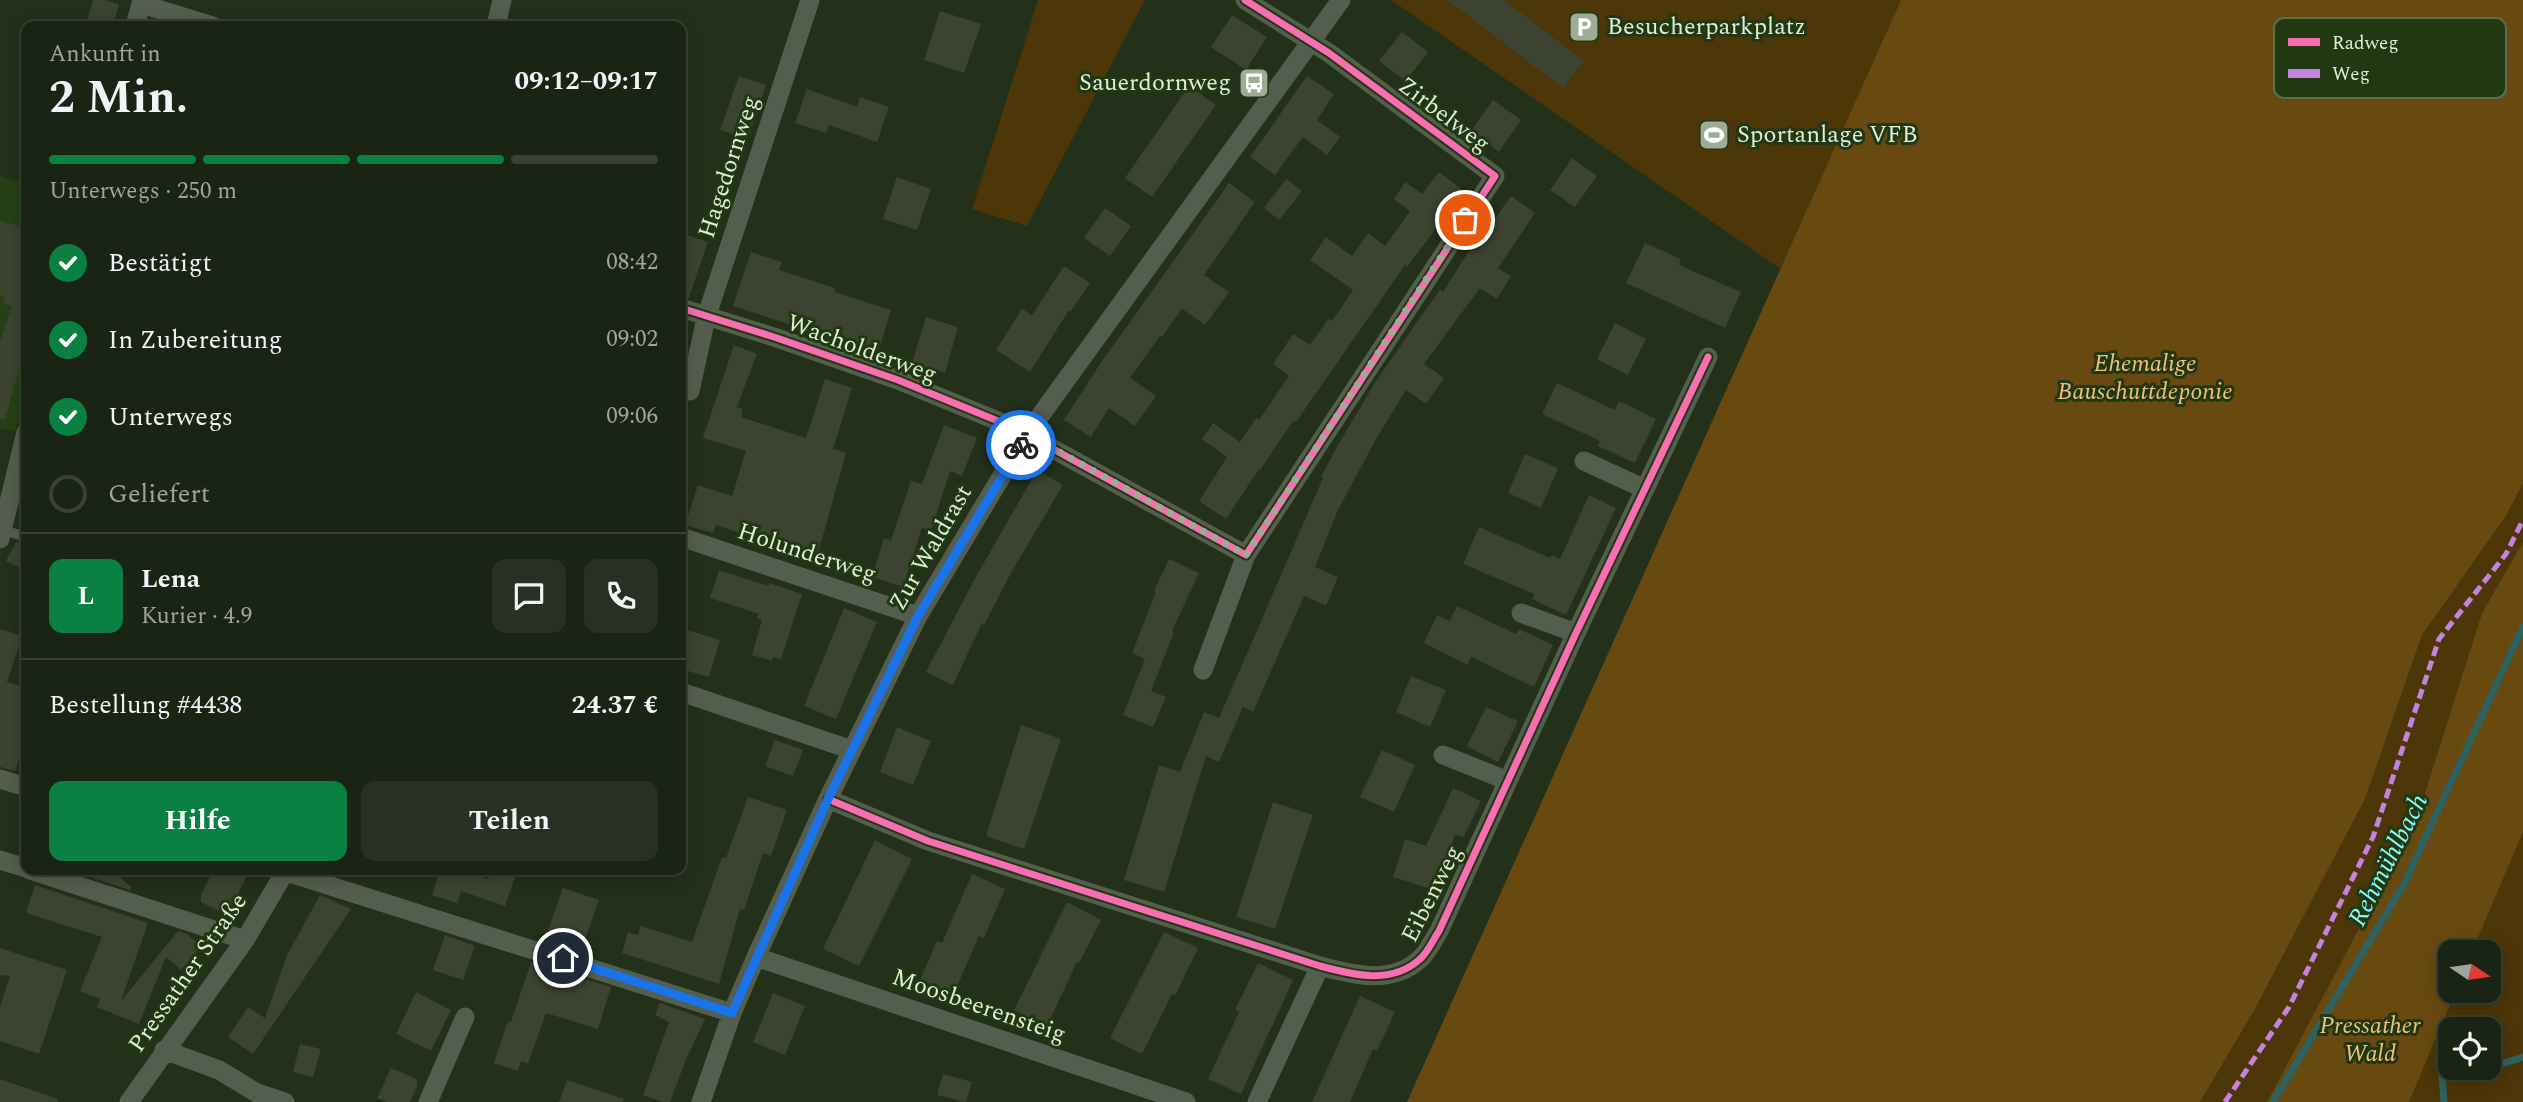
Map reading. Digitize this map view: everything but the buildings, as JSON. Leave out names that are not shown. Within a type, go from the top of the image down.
[{"type":"street","points":[[497,21],[502,0]]},
{"type":"street","name":"Hagedornweg","points":[[690,391],[706,318],[810,0]]},
{"type":"street","points":[[1245,0],[1311,42]]},
{"type":"street","name":"Zur Waldrast","points":[[701,1102],[732,1013],[756,957],[828,799],[918,616],[1027,434],[1341,0]]},
{"type":"street","points":[[136,21],[142,2],[198,21]]},
{"type":"street","name":"Zirbelweg","points":[[1203,670],[1246,555],[1494,176],[1311,42]]},
{"type":"street","name":"Wacholderweg","points":[[686,310],[898,380],[1027,434]]},
{"type":"street","name":"Eibenweg","points":[[828,799],[928,841],[1320,966],[1352,975],[1397,974],[1421,959],[1438,931],[1708,356]]},
{"type":"street","points":[[1027,434],[1246,555]]},
{"type":"street","points":[[1,534],[21,452]]},
{"type":"street","points":[[1584,461],[1645,489]]},
{"type":"street","name":"Holunderweg","points":[[686,539],[918,616]]},
{"type":"street","points":[[1521,613],[1576,633]]},
{"type":"street","points":[[686,694],[852,750]]},
{"type":"street","points":[[1443,755],[1508,781]]},
{"type":"street","points":[[0,779],[21,786]]},
{"type":"street","points":[[0,860],[21,867]]},
{"type":"street","points":[[46,875],[245,940]]},
{"type":"street","name":"Pressather Straße","points":[[129,1102],[245,940],[281,875]]},
{"type":"street","points":[[300,875],[732,1013]]},
{"type":"street","name":"Moosbeerensteig","points":[[756,957],[1186,1102]]},
{"type":"street","points":[[1257,1102],[1320,966]]},
{"type":"street","points":[[428,1102],[465,1017]]},
{"type":"street","points":[[164,1050],[219,1070],[257,1093],[285,1102]]},
{"type":"lane","points":[[1,534],[21,536]]},
{"type":"shaded area","points":[[1038,0],[1145,0],[1027,226],[972,209]]},
{"type":"shaded area","name":"Sportanlage VFB","points":[[1391,0],[1901,0],[1782,270]]},
{"type":"shaded area","points":[[0,176],[21,182],[21,408],[15,432],[0,428]]},
{"type":"shaded area","points":[[2523,483],[2523,542],[2482,613],[2416,821],[2267,1102],[2200,1102],[2255,1009],[2365,799],[2422,635],[2506,516]]},
{"type":"shaded area","points":[[2523,832],[2523,1102],[2409,1102],[2438,1034],[2438,1080],[2501,1080],[2501,1017],[2445,1017],[2451,1003],[2501,1003],[2501,940],[2477,940]]},
{"type":"green space","name":"Ehemalige Bauschuttdeponie","points":[[1901,0],[2523,0],[2523,483],[2506,516],[2422,635],[2365,799],[2255,1009],[2200,1102],[1407,1102]]},
{"type":"green space","name":"Pressather Wald","points":[[2523,542],[2523,832],[2477,940],[2438,940],[2438,1003],[2451,1003],[2445,1017],[2438,1017],[2438,1034],[2409,1102],[2267,1102],[2416,821],[2482,613]]},
{"type":"waterway","name":"Rehmühlbach","points":[[2273,1102],[2404,884],[2523,627]]},
{"type":"waterway","points":[[2501,1064],[2523,1057]]},
{"type":"waterway","points":[[2442,1080],[2444,1102]]},
{"type":"marked path","points":[[2225,1102],[2289,1007],[2373,837],[2439,639],[2506,554],[2523,520]]},
{"type":"cycle path","points":[[686,310],[898,380],[1015,428],[1246,555],[1495,176],[1329,53],[1245,0]]},
{"type":"cycle path","points":[[828,799],[928,841],[1320,966],[1372,976],[1385,975],[1409,967],[1423,956],[1439,931],[1576,633],[1708,357]]},
{"type":"way so far","points":[[1021,445],[1027,434],[1046,443],[1246,555],[1465,220]]},
{"type":"place","name":"Besucherparkplatz","points":[[1584,27]]},
{"type":"place","name":"Sauerdornweg","points":[[1254,83]]},
{"type":"place","name":"Sportanlage VFB","points":[[1714,135]]},
{"type":"route","points":[[563,958],[732,1013],[828,799],[918,616],[1021,445]]}]
